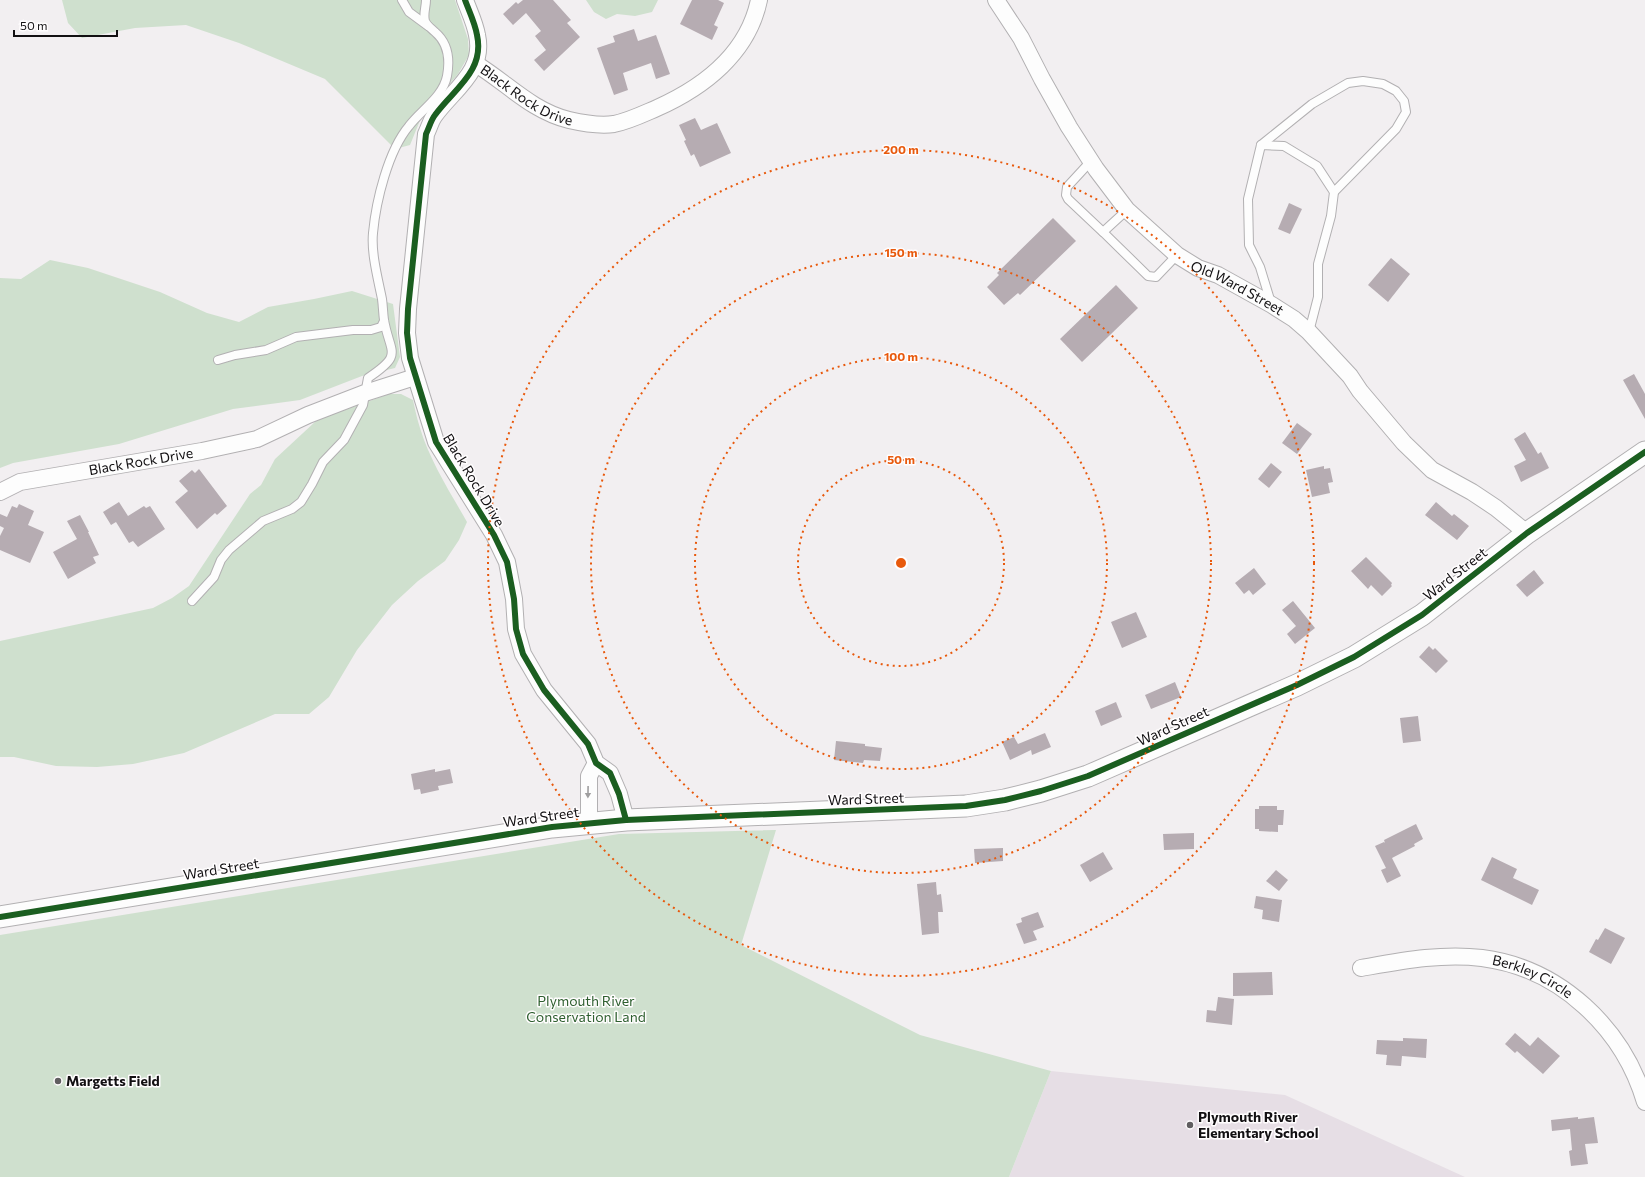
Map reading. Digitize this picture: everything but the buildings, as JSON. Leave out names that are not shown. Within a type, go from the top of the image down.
[{"type":"street","points":[[465,0],[478,35],[478,53],[476,64]]},
{"type":"street","name":"Black Rock Drive","points":[[626,820],[620,794],[610,773],[596,763],[588,744],[544,690],[523,654],[516,629],[514,599],[507,562],[494,535],[436,442],[415,377],[410,358],[407,333],[426,134],[434,116],[469,76],[476,64],[493,75],[530,104],[549,114],[569,120],[592,124],[613,124],[636,118],[677,99],[707,80],[724,65],[740,46],[752,24],[757,12],[759,0]]},
{"type":"street","name":"Old Ward Street","points":[[996,0],[1021,38],[1069,127],[1091,161],[1127,210],[1177,255],[1198,268],[1218,275],[1294,319],[1309,332],[1350,376],[1360,391],[1404,443],[1432,470],[1472,492],[1496,508],[1526,533]]},
{"type":"street","name":"Black Rock Drive","points":[[0,492],[20,482],[202,451],[257,439],[308,415],[365,393],[415,377]]},
{"type":"street","name":"Ward Street","points":[[0,917],[444,844],[588,823],[626,820],[966,806],[1005,800],[1048,789],[1088,776],[1297,685],[1354,657],[1422,615],[1526,533],[1645,452]]},
{"type":"street","points":[[588,823],[589,776],[596,763]]},
{"type":"street","name":"Berkley Circle","points":[[1361,968],[1427,957],[1459,956],[1482,958],[1509,963],[1530,971],[1570,994],[1593,1014],[1611,1034],[1629,1060],[1641,1088],[1645,1102]]},
{"type":"lane","points":[[192,601],[214,577],[221,560],[229,550],[263,520],[292,509],[301,502],[323,462],[344,440],[363,406],[368,378],[386,366],[391,356],[391,344],[384,321],[373,234],[380,192],[398,139],[440,93],[446,81],[448,66],[447,50],[440,37],[408,12],[402,0]]},
{"type":"lane","points":[[426,0],[424,15],[425,21],[430,28]]},
{"type":"lane","points":[[1272,305],[1260,267],[1249,245],[1248,199],[1261,145],[1312,104],[1348,83],[1363,81],[1383,84],[1396,91],[1404,101],[1406,112],[1396,129],[1334,192],[1330,216],[1318,264],[1318,297],[1309,332]]},
{"type":"lane","points":[[1261,145],[1284,146],[1317,166],[1334,192]]},
{"type":"lane","points":[[1091,161],[1067,187],[1066,195],[1068,199],[1148,276],[1156,277],[1177,255]]},
{"type":"lane","points":[[1103,232],[1127,210]]},
{"type":"lane","points":[[218,360],[235,355],[266,350],[296,337],[353,330],[371,330],[381,327],[384,321]]},
{"type":"shaded area","name":"Plymouth River Elementary School","points":[[1051,1071],[1285,1095],[1465,1177],[1009,1177]]},
{"type":"green space","points":[[62,0],[455,0],[468,39],[469,55],[458,74],[421,118],[410,145],[395,149],[325,79],[239,43],[186,25],[135,28],[82,38],[68,23]]},
{"type":"green space","points":[[586,0],[658,0],[652,12],[635,16],[617,14],[606,19],[594,12]]},
{"type":"green space","points":[[50,260],[88,268],[160,292],[207,313],[239,322],[268,307],[352,291],[393,304],[400,357],[395,368],[362,376],[300,400],[233,409],[119,444],[13,463],[0,468],[0,278],[21,279]]},
{"type":"green space","points":[[389,394],[401,394],[413,400],[419,425],[429,452],[467,522],[459,540],[445,561],[418,581],[392,605],[357,650],[329,697],[309,714],[275,714],[184,753],[133,764],[97,767],[56,766],[14,757],[0,757],[0,641],[153,608],[172,598],[189,586],[250,494],[261,485],[275,459],[317,420]]},
{"type":"green space","name":"Plymouth River Conservation Land","points":[[776,830],[741,945],[920,1035],[1051,1071],[1009,1177],[0,1177],[0,935],[619,834]]},
{"type":"cycle path","points":[[465,0],[475,26],[478,48],[476,59],[466,79],[435,115],[426,134],[408,309],[407,333],[410,358],[436,442],[494,535],[507,562],[514,599],[516,629],[523,654],[544,690],[588,744],[596,763],[610,773],[619,794],[626,820]]},
{"type":"cycle path","points":[[0,917],[552,827],[626,820],[966,806],[1005,800],[1041,791],[1088,776],[1297,685],[1354,657],[1422,615],[1527,533],[1645,452]]},
{"type":"place","name":"Margetts Field","points":[[58,1081]]},
{"type":"place","name":"Plymouth River Elementary School","points":[[1190,1125]]}]
